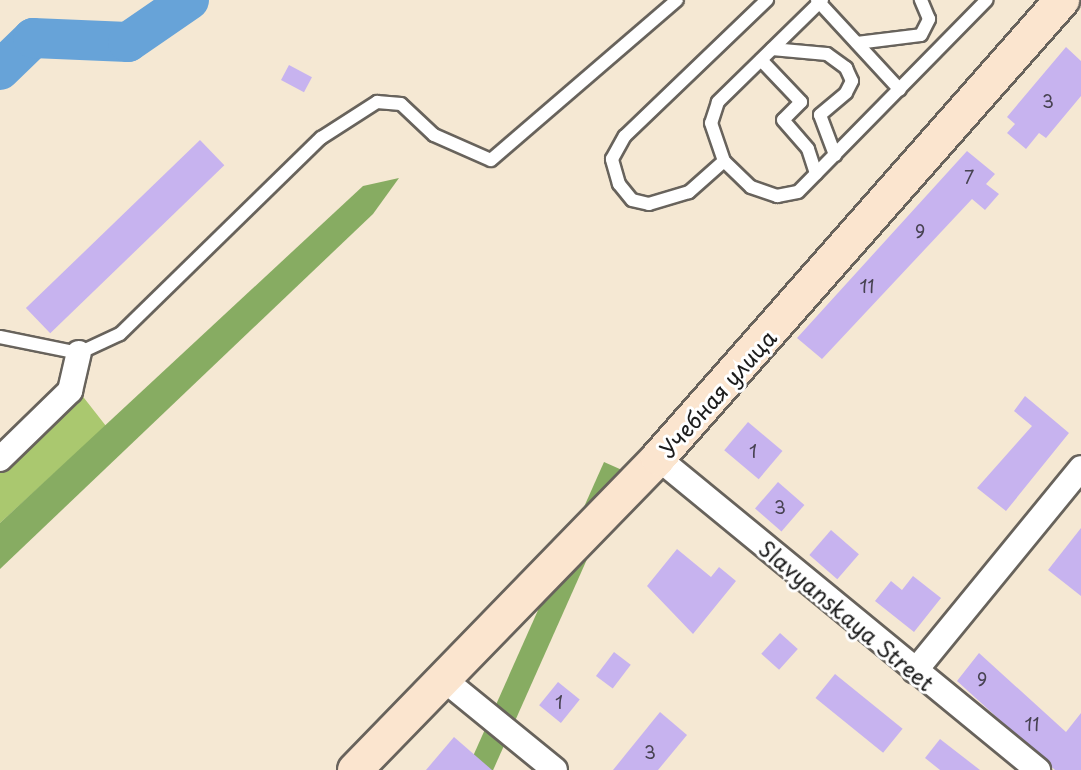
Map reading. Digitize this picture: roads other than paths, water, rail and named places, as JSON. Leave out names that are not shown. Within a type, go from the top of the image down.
[{"type":"street","name":"Учебная улица","points":[[355,770],[441,677],[658,458],[1062,0]]},
{"type":"street","points":[[0,459],[70,391],[79,353]]},
{"type":"street","name":"Slavyanskaya Street","points":[[658,458],[1038,770]]},
{"type":"street","points":[[915,671],[1081,468]]},
{"type":"street","points":[[441,677],[555,770]]},
{"type":"lane","points":[[0,337],[79,353],[120,334],[353,111],[377,102],[401,104],[434,135],[491,160],[677,0]]},
{"type":"lane","points":[[724,161],[689,192],[649,204],[632,200],[619,184],[612,159],[625,136],[767,0]]},
{"type":"lane","points":[[857,43],[921,35],[929,19],[921,0]]},
{"type":"lane","points":[[900,90],[819,1],[718,102],[711,123],[724,161],[751,187],[777,196],[798,192],[900,90],[987,0]]},
{"type":"lane","points":[[772,49],[827,54],[846,68],[846,93],[820,115],[835,155]]},
{"type":"lane","points":[[761,60],[801,102],[783,120],[808,149],[816,174]]},
{"type":"waterway","points":[[0,70],[33,38],[128,42],[189,0]]}]
